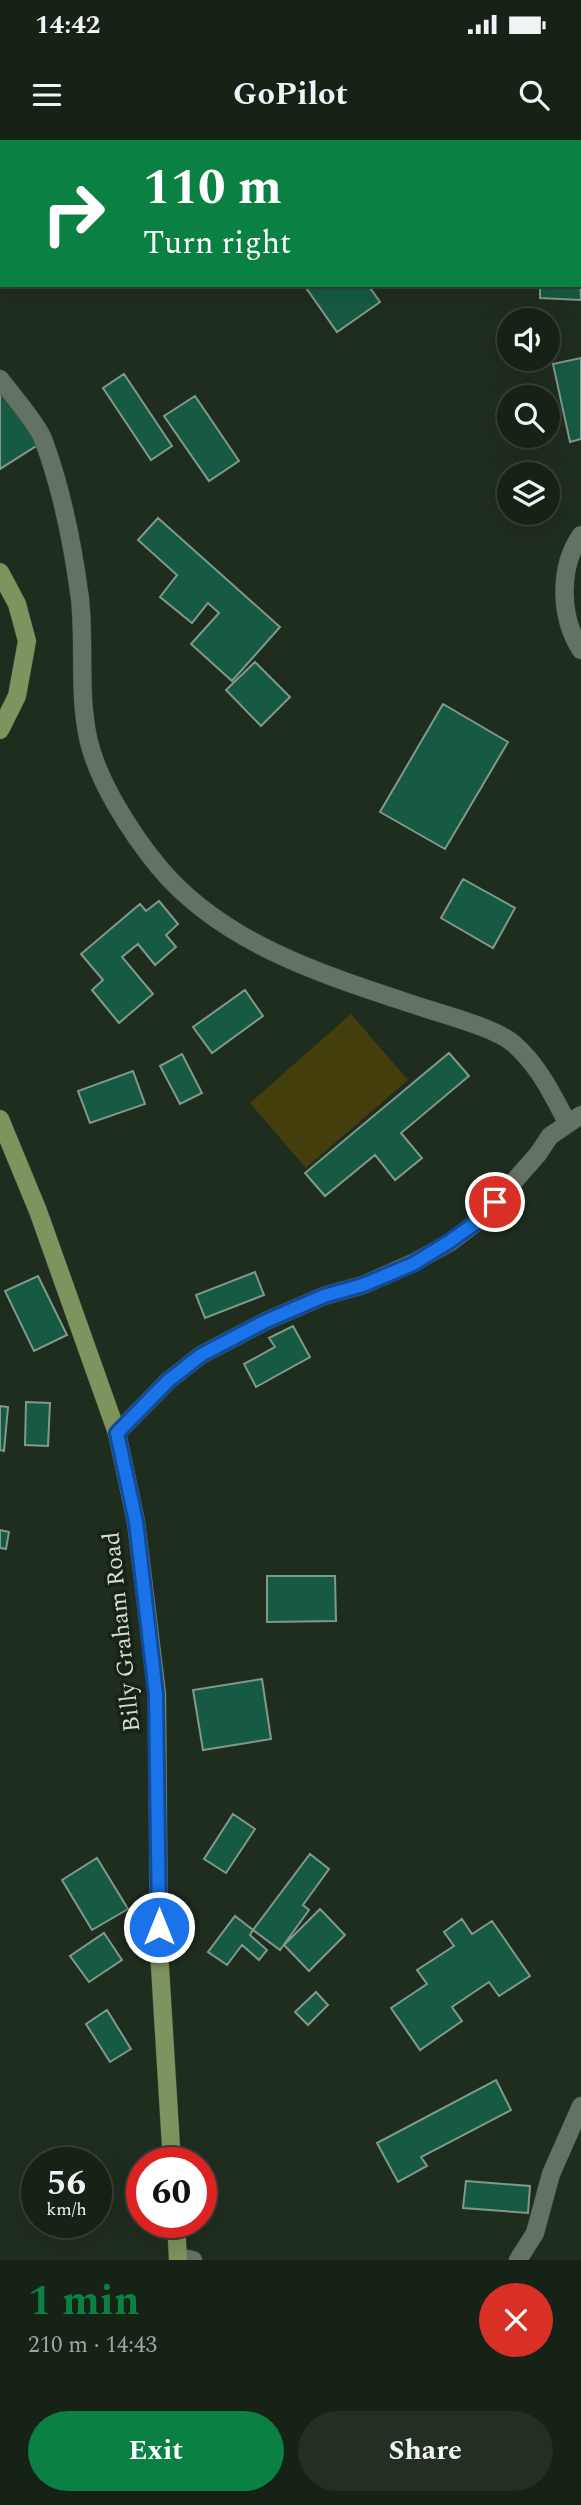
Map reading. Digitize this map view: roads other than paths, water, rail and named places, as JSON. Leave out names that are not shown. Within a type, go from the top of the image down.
[{"type":"main road","points":[[0,572],[17,604],[27,641],[17,696],[0,730]]},
{"type":"main road","name":"Billy Graham Road","points":[[0,1119],[38,1210],[117,1433],[136,1522],[156,1694],[159,1951],[171,2147]]},
{"type":"main road","points":[[179,2238],[183,2259]]},
{"type":"street","points":[[0,379],[42,436],[63,505],[80,600],[83,684],[89,742],[112,801],[158,866],[191,900],[234,931],[295,962],[478,1026],[512,1042],[538,1069],[574,1119],[550,1136],[538,1154],[481,1219],[449,1242],[413,1264],[363,1285],[324,1296],[266,1321],[201,1355],[168,1381],[117,1433]]},
{"type":"street","points":[[581,535],[564,580],[565,609],[581,650]]},
{"type":"street","points":[[518,2260],[535,2232],[551,2174],[581,2106]]}]
